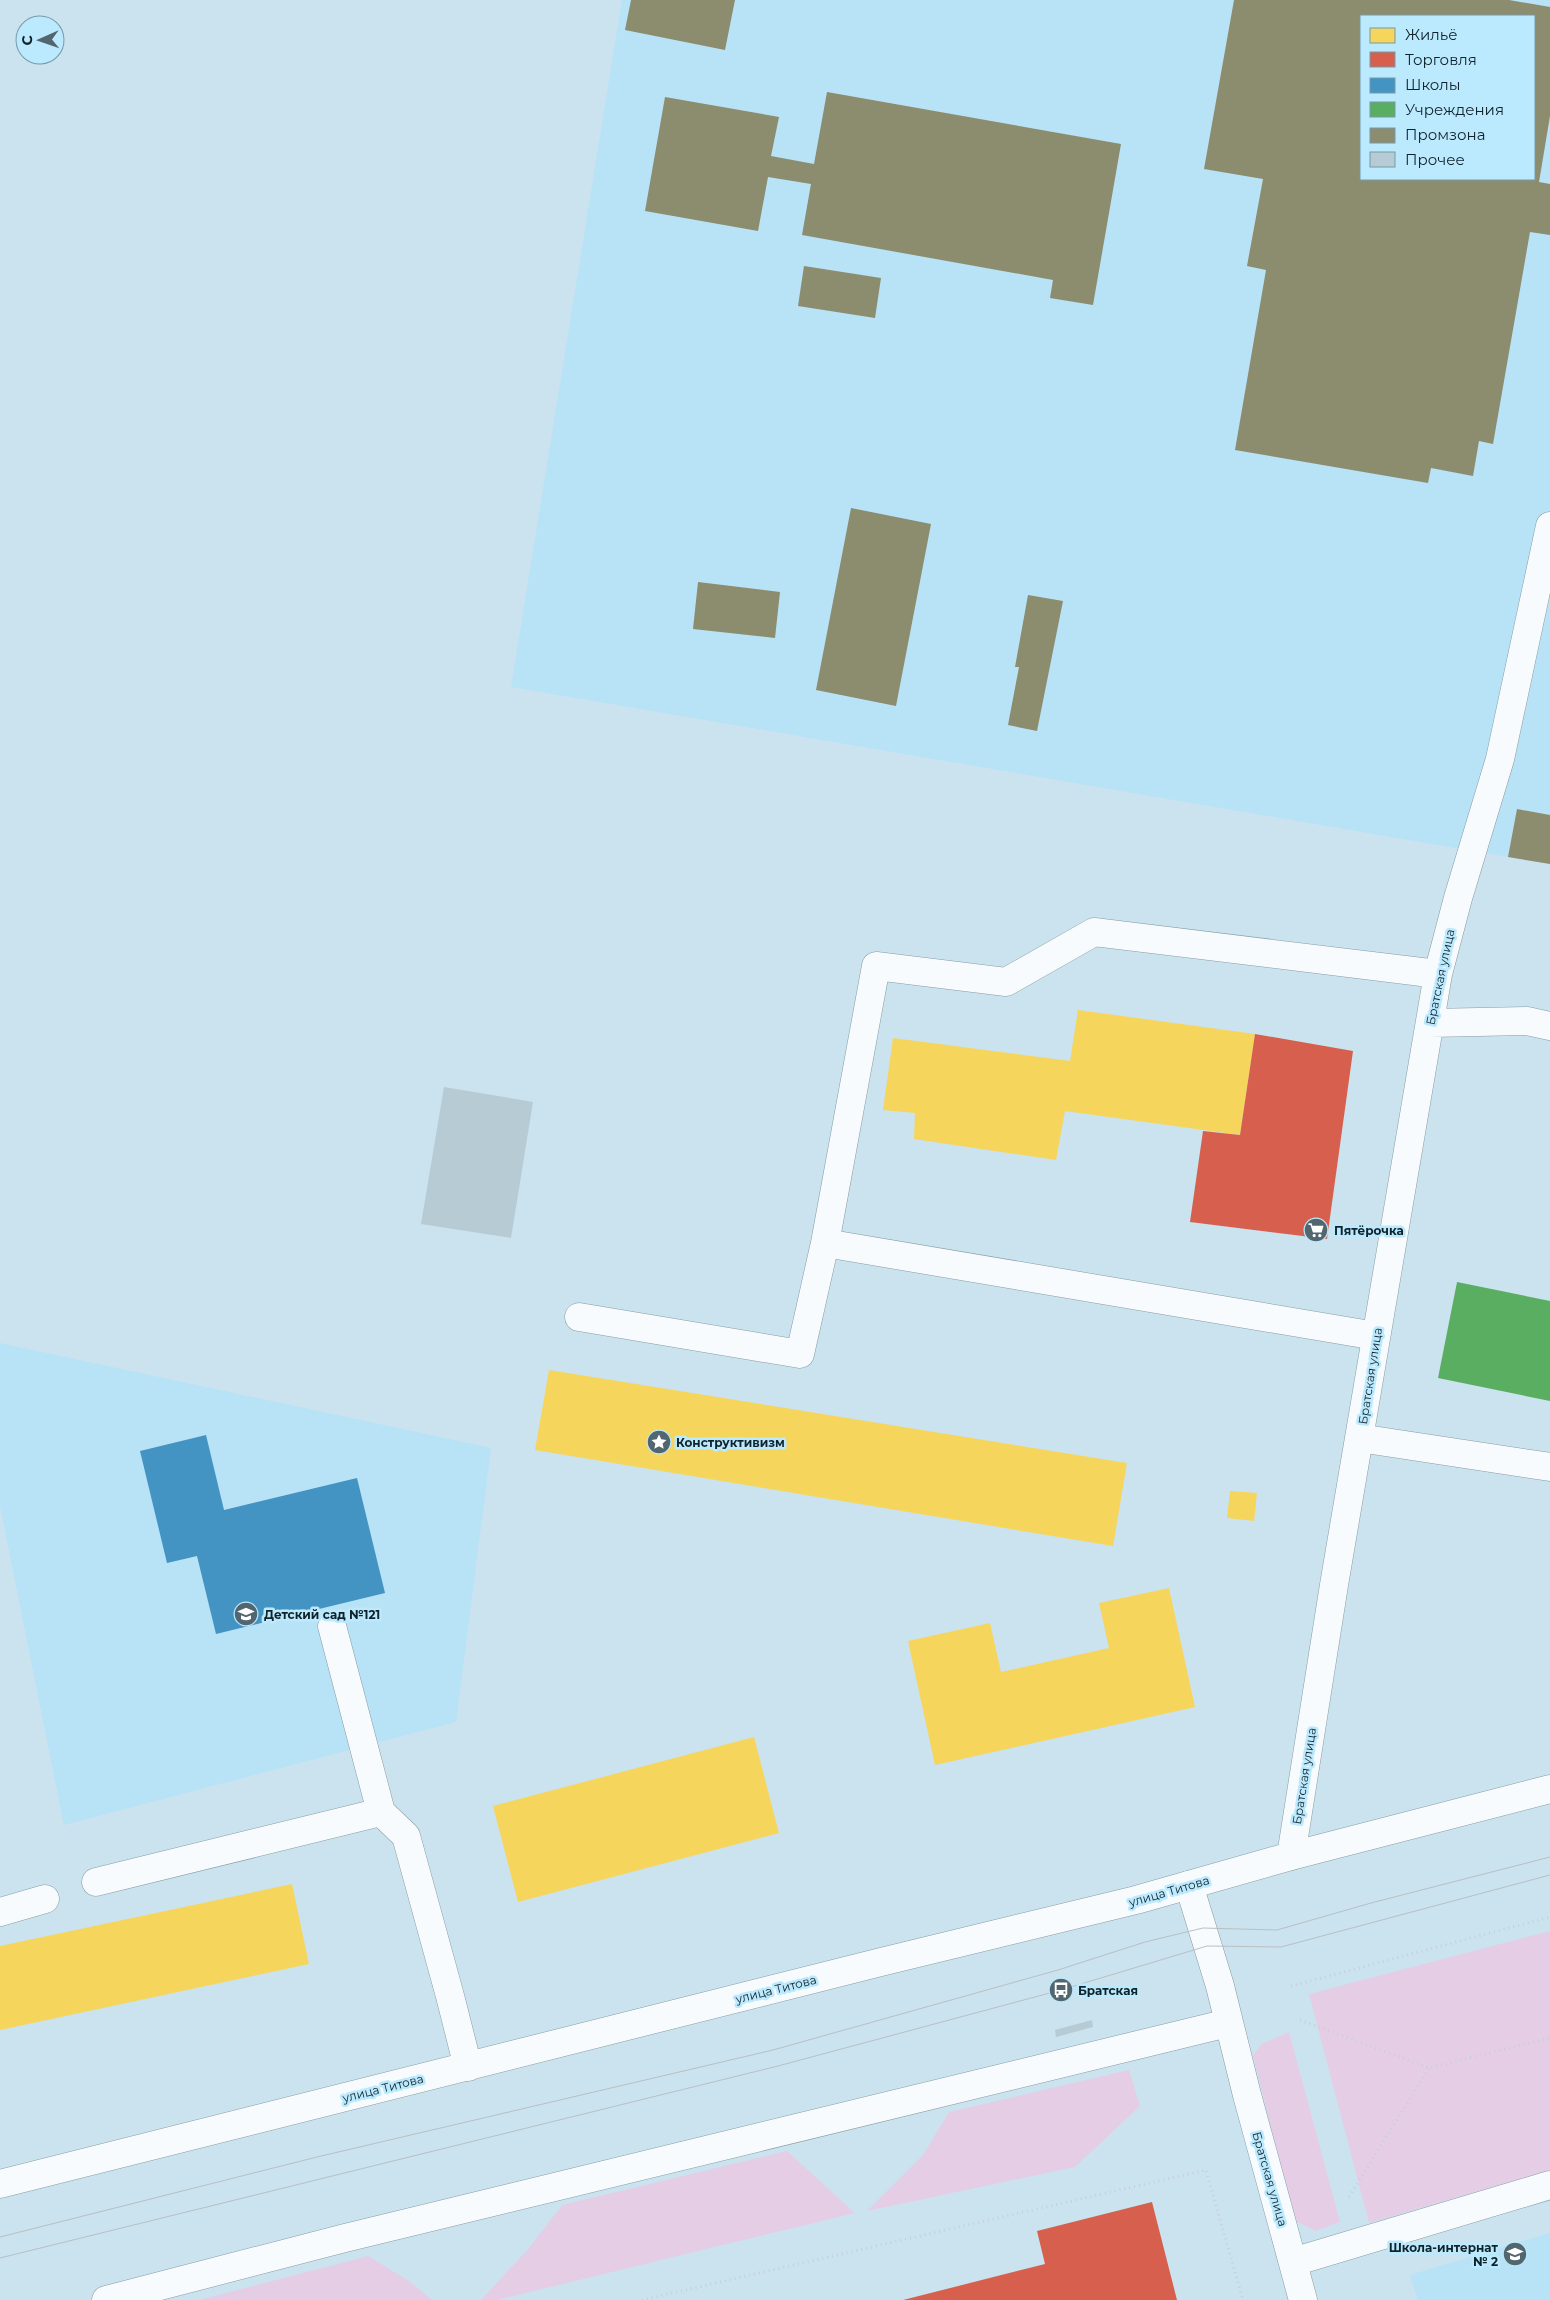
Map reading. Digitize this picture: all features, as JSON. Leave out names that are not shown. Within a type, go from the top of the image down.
[{"type":"main road","name":"Братская улица","points":[[1290,1856],[1438,974],[1458,898],[1500,759],[1544,589],[1550,526]]},
{"type":"main road","points":[[579,1317],[800,1354],[825,1243],[876,966],[1006,982],[1094,932],[1438,974]]},
{"type":"main road","points":[[1430,1024],[1527,1021],[1550,1026]]},
{"type":"main road","points":[[825,1243],[1376,1336]]},
{"type":"main road","points":[[1360,1438],[1550,1467]]},
{"type":"main road","points":[[332,1626],[381,1812],[406,1836],[468,2067]]},
{"type":"main road","name":"улица Титова","points":[[0,2184],[1136,1900],[1290,1856],[1550,1789]]},
{"type":"main road","points":[[96,1882],[381,1812]]},
{"type":"main road","name":"Братская улица","points":[[1189,1885],[1203,1928],[1303,2300]]},
{"type":"main road","points":[[0,1912],[45,1899]]},
{"type":"main road","points":[[106,2300],[345,2238],[1228,2023]]},
{"type":"main road","points":[[1293,2262],[1550,2185]]},
{"type":"path","points":[[1291,1986],[1550,1917]]},
{"type":"path","points":[[1300,2020],[1429,2068],[1550,2038]]},
{"type":"path","points":[[1349,2197],[1429,2068]]},
{"type":"path","points":[[642,2300],[1206,2170],[1243,2300]]},
{"type":"shaded area","points":[[622,0],[1550,0],[1550,864],[511,687]]},
{"type":"shaded area","name":"Детский сад №121","points":[[0,1343],[491,1448],[456,1722],[64,1825],[0,1506]]},
{"type":"shaded area","points":[[1550,1931],[1550,2170],[1369,2223],[1309,1994]]},
{"type":"shaded area","points":[[1289,2032],[1340,2222],[1315,2231],[1294,2220],[1253,2055],[1262,2044]]},
{"type":"shaded area","points":[[1129,2070],[1140,2106],[1075,2167],[867,2211],[923,2155],[949,2112]]},
{"type":"shaded area","points":[[787,2151],[855,2213],[497,2300],[481,2300],[529,2248],[562,2205]]},
{"type":"shaded area","name":"Школа-интернат № 2","points":[[1550,2233],[1550,2300],[1418,2300],[1410,2275]]},
{"type":"shaded area","points":[[368,2256],[409,2281],[432,2300],[199,2300]]},
{"type":"building: Жильё","points":[[1078,1010],[1255,1034],[1240,1135],[1065,1111],[1056,1160],[914,1139],[915,1113],[883,1110],[893,1038],[1070,1061]]},
{"type":"building: Жильё","points":[[549,1370],[1127,1463],[1113,1546],[535,1450]]},
{"type":"building: Жильё","points":[[1230,1491],[1257,1493],[1254,1521],[1227,1518]]},
{"type":"building: Жильё","points":[[1169,1588],[1195,1707],[935,1765],[908,1641],[990,1623],[1001,1672],[1109,1648],[1099,1603]]},
{"type":"building: Жильё","points":[[754,1737],[779,1833],[518,1902],[493,1806]]},
{"type":"building: Жильё","points":[[292,1884],[309,1964],[0,2030],[0,1946]]},
{"type":"building: Торговля","points":[[1255,1034],[1353,1051],[1327,1239],[1190,1222],[1203,1131],[1240,1135]]},
{"type":"building: Торговля","points":[[1152,2202],[1177,2300],[903,2300],[1045,2264],[1037,2231]]},
{"type":"building: Школы","points":[[206,1435],[224,1510],[357,1478],[385,1593],[216,1634],[197,1556],[167,1563],[140,1451]]},
{"type":"building: Учреждения","points":[[1457,1282],[1550,1301],[1550,1401],[1438,1378]]},
{"type":"building: Промзона","points":[[631,0],[735,0],[725,50],[625,30]]},
{"type":"building: Промзона","points":[[1234,0],[1509,0],[1550,7],[1550,116],[1539,182],[1550,184],[1550,235],[1530,232],[1493,444],[1479,441],[1473,476],[1431,468],[1428,483],[1235,450],[1266,270],[1247,266],[1263,179],[1204,169]]},
{"type":"building: Промзона","points":[[827,92],[1121,144],[1093,305],[1050,298],[1053,280],[802,235],[811,184],[768,177],[758,231],[645,211],[665,97],[779,117],[771,156],[814,164]]},
{"type":"building: Промзона","points":[[804,266],[881,278],[875,318],[798,306]]},
{"type":"building: Промзона","points":[[851,508],[931,524],[896,706],[816,690]]},
{"type":"building: Промзона","points":[[698,582],[780,592],[775,638],[693,629]]},
{"type":"building: Промзона","points":[[1028,595],[1063,601],[1037,731],[1008,725],[1019,667],[1015,667]]},
{"type":"building: Промзона","points":[[1517,809],[1550,815],[1550,864],[1508,857]]},
{"type":"building: Прочее","points":[[444,1087],[533,1102],[511,1238],[421,1224]]},
{"type":"building: Прочее","points":[[1092,2020],[1093,2027],[1056,2037],[1055,2030]]},
{"type":"tram line","points":[[0,2237],[317,2157],[773,2050],[1058,1970],[1145,1942],[1203,1928],[1277,1930],[1371,1903],[1550,1857]]},
{"type":"tram line","points":[[0,2258],[778,2066],[1061,1990],[1207,1946],[1281,1947],[1550,1875]]},
{"type":"place","name":"Пятёрочка","points":[[1316,1230]]},
{"type":"place","name":"Конструктивизм","points":[[659,1442]]},
{"type":"place","name":"Детский сад №121","points":[[246,1614]]},
{"type":"place","name":"Братская","points":[[1061,1990]]},
{"type":"place","name":"Школа-интернат № 2","points":[[1515,2254]]}]
